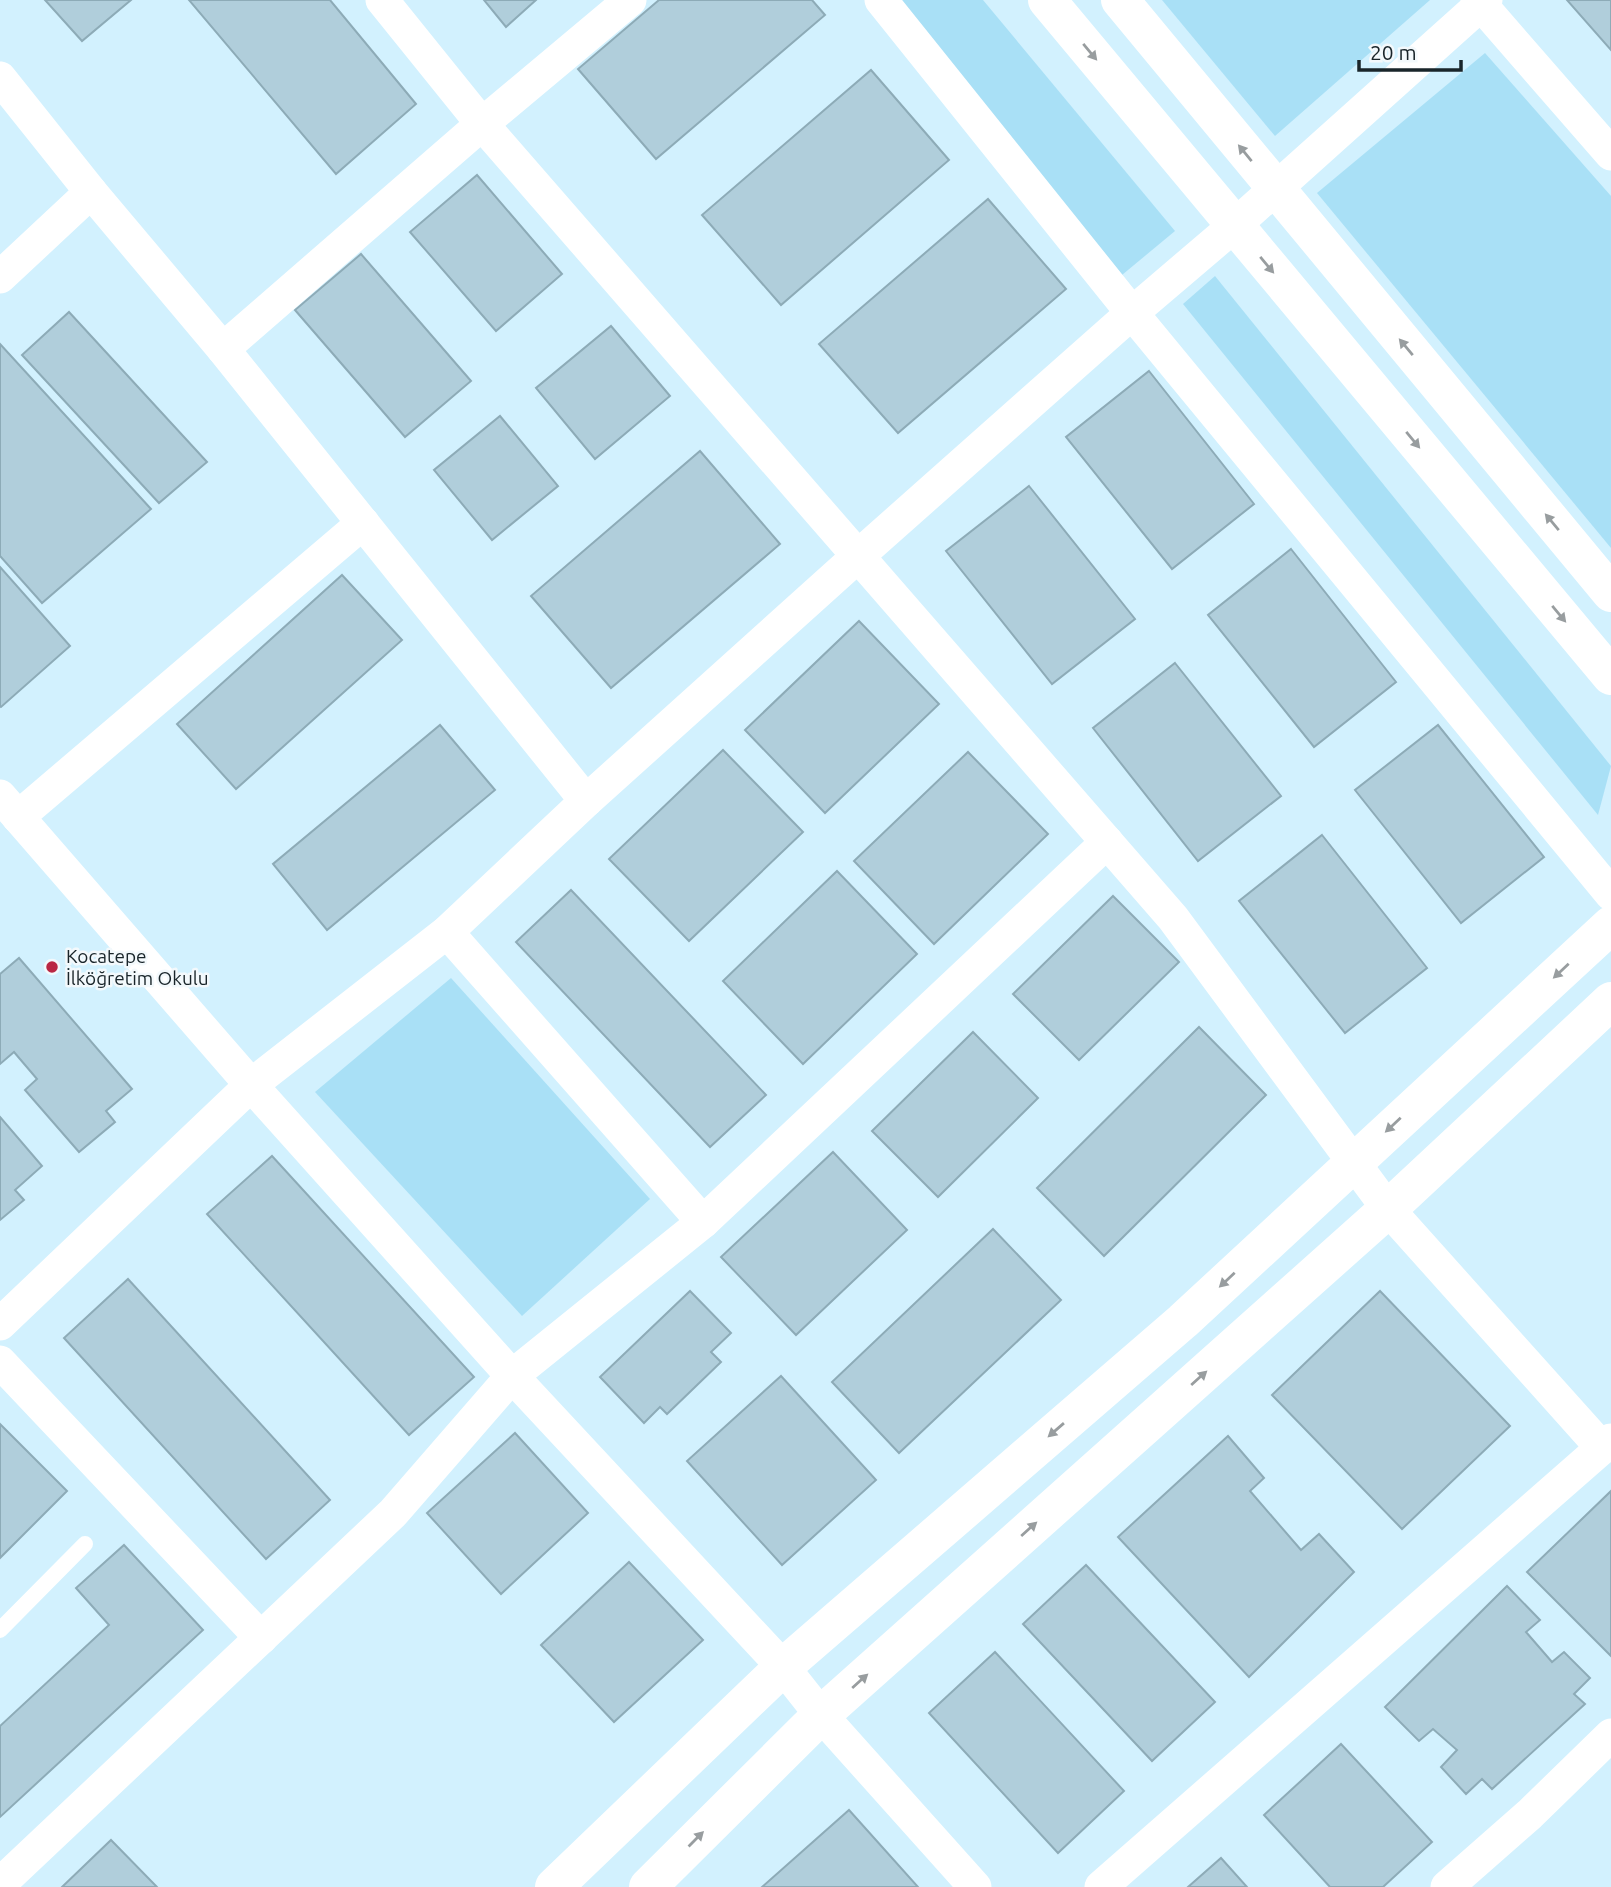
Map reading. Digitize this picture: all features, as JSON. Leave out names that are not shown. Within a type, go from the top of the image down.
[{"type":"main road","points":[[1047,0],[1611,676]]},
{"type":"main road","points":[[1120,0],[1611,593]]},
{"type":"main road","points":[[554,1887],[783,1667],[1183,1321],[1611,925]]},
{"type":"main road","points":[[648,1887],[821,1715],[1388,1209],[1611,1000]]},
{"type":"street","points":[[382,0],[482,124],[1173,918],[1388,1209],[1607,1444],[1101,1887]]},
{"type":"street","points":[[222,349],[630,0]]},
{"type":"street","points":[[881,0],[1132,313],[1611,894]]},
{"type":"street","points":[[0,1324],[251,1085],[447,932],[586,801],[857,557],[1275,190],[1481,2],[1611,154]]},
{"type":"street","points":[[0,78],[586,801]]},
{"type":"street","points":[[0,276],[91,192]]},
{"type":"street","points":[[363,523],[9,806],[251,1085],[512,1376],[783,1667],[821,1715],[975,1887]]},
{"type":"street","points":[[0,1884],[393,1513],[512,1376],[703,1222],[1107,842]]},
{"type":"street","points":[[447,932],[703,1222]]},
{"type":"street","points":[[0,1362],[261,1638]]},
{"type":"street","points":[[1447,1887],[1530,1814],[1611,1735]]},
{"type":"lane","points":[[0,1630],[85,1544]]},
{"type":"shaded area","points":[[887,0],[983,0],[1175,231],[1122,275]]},
{"type":"shaded area","points":[[1162,0],[1430,0],[1275,136]]},
{"type":"shaded area","points":[[1485,53],[1611,196],[1611,548],[1317,193]]},
{"type":"shaded area","points":[[1215,276],[1611,766],[1598,815],[1183,304]]},
{"type":"shaded area","points":[[451,978],[650,1199],[522,1316],[315,1092]]},
{"type":"building","points":[[45,0],[131,0],[82,41]]},
{"type":"building","points":[[189,0],[330,0],[416,104],[336,174]]},
{"type":"building","points":[[484,0],[536,0],[506,27]]},
{"type":"building","points":[[659,0],[812,0],[825,15],[656,159],[578,69]]},
{"type":"building","points":[[1567,0],[1611,0],[1611,50]]},
{"type":"building","points":[[871,70],[949,160],[781,305],[702,215]]},
{"type":"building","points":[[477,175],[562,274],[496,331],[410,232]]},
{"type":"building","points":[[988,199],[1066,289],[898,433],[819,344]]},
{"type":"building","points":[[361,254],[471,381],[405,437],[295,310]]},
{"type":"building","points":[[69,312],[207,462],[159,503],[22,355]]},
{"type":"building","points":[[611,326],[670,396],[595,459],[536,388]]},
{"type":"building","points":[[0,344],[151,509],[42,603],[0,556]]},
{"type":"building","points":[[1149,371],[1254,504],[1172,569],[1066,437]]},
{"type":"building","points":[[500,416],[558,486],[492,540],[434,470]]},
{"type":"building","points":[[700,451],[780,544],[611,688],[531,596]]},
{"type":"building","points":[[1029,486],[1135,619],[1052,684],[946,551]]},
{"type":"building","points":[[1291,549],[1396,682],[1314,747],[1208,615]]},
{"type":"building","points":[[0,567],[70,646],[1,707],[0,706]]},
{"type":"building","points":[[342,575],[402,640],[236,789],[177,724]]},
{"type":"building","points":[[859,621],[939,704],[825,813],[745,730]]},
{"type":"building","points":[[1175,663],[1281,796],[1198,861],[1093,728]]},
{"type":"building","points":[[440,725],[495,790],[327,930],[273,864]]},
{"type":"building","points":[[1438,725],[1544,857],[1461,923],[1355,790]]},
{"type":"building","points":[[723,750],[803,832],[689,941],[609,859]]},
{"type":"building","points":[[968,752],[1048,834],[934,944],[854,861]]},
{"type":"building","points":[[1322,835],[1427,968],[1345,1033],[1239,901]]},
{"type":"building","points":[[837,871],[917,954],[803,1064],[723,981]]},
{"type":"building","points":[[571,890],[766,1095],[710,1147],[516,942]]},
{"type":"building","points":[[1113,896],[1179,962],[1079,1060],[1013,994]]},
{"type":"building","points":[[19,958],[132,1089],[106,1111],[115,1122],[79,1152],[25,1090],[37,1079],[14,1052],[0,1064],[0,974]]},
{"type":"building","points":[[1199,1027],[1266,1095],[1104,1256],[1037,1188]]},
{"type":"building","points":[[973,1032],[1038,1098],[938,1197],[872,1131]]},
{"type":"building","points":[[0,1117],[42,1166],[15,1190],[24,1200],[0,1220]]},
{"type":"building","points":[[833,1152],[907,1230],[796,1335],[721,1257]]},
{"type":"building","points":[[272,1156],[474,1377],[409,1435],[207,1214]]},
{"type":"building","points":[[993,1229],[1061,1300],[899,1453],[832,1382]]},
{"type":"building","points":[[128,1279],[330,1500],[266,1559],[64,1338]]},
{"type":"building","points":[[690,1291],[731,1333],[711,1352],[721,1362],[667,1414],[660,1407],[644,1423],[600,1377]]},
{"type":"building","points":[[1380,1291],[1510,1426],[1402,1529],[1272,1395]]},
{"type":"building","points":[[781,1376],[876,1480],[782,1565],[687,1461]]},
{"type":"building","points":[[0,1424],[67,1491],[0,1558]]},
{"type":"building","points":[[515,1433],[588,1513],[501,1594],[427,1513]]},
{"type":"building","points":[[1228,1436],[1264,1478],[1250,1491],[1301,1550],[1319,1534],[1354,1572],[1249,1677],[1118,1537]]},
{"type":"building","points":[[1611,1491],[1611,1656],[1527,1572]]},
{"type":"building","points":[[124,1545],[203,1630],[0,1817],[0,1726],[109,1625],[76,1588]]},
{"type":"building","points":[[629,1562],[703,1640],[614,1722],[541,1645]]},
{"type":"building","points":[[1086,1565],[1215,1702],[1152,1761],[1023,1624]]},
{"type":"building","points":[[1507,1586],[1540,1620],[1526,1632],[1552,1662],[1564,1652],[1590,1678],[1574,1694],[1585,1704],[1492,1789],[1482,1779],[1466,1794],[1441,1767],[1457,1750],[1433,1729],[1419,1741],[1385,1707]]},
{"type":"building","points":[[995,1652],[1124,1791],[1058,1853],[929,1713]]},
{"type":"building","points":[[1341,1744],[1432,1842],[1383,1887],[1330,1887],[1264,1815]]},
{"type":"building","points":[[849,1810],[918,1887],[762,1887]]},
{"type":"building","points":[[111,1840],[157,1887],[62,1887]]},
{"type":"building","points":[[1221,1858],[1247,1887],[1188,1887]]},
{"type":"place","name":"Kocatepe İlköğretim Okulu","points":[[52,967]]}]
